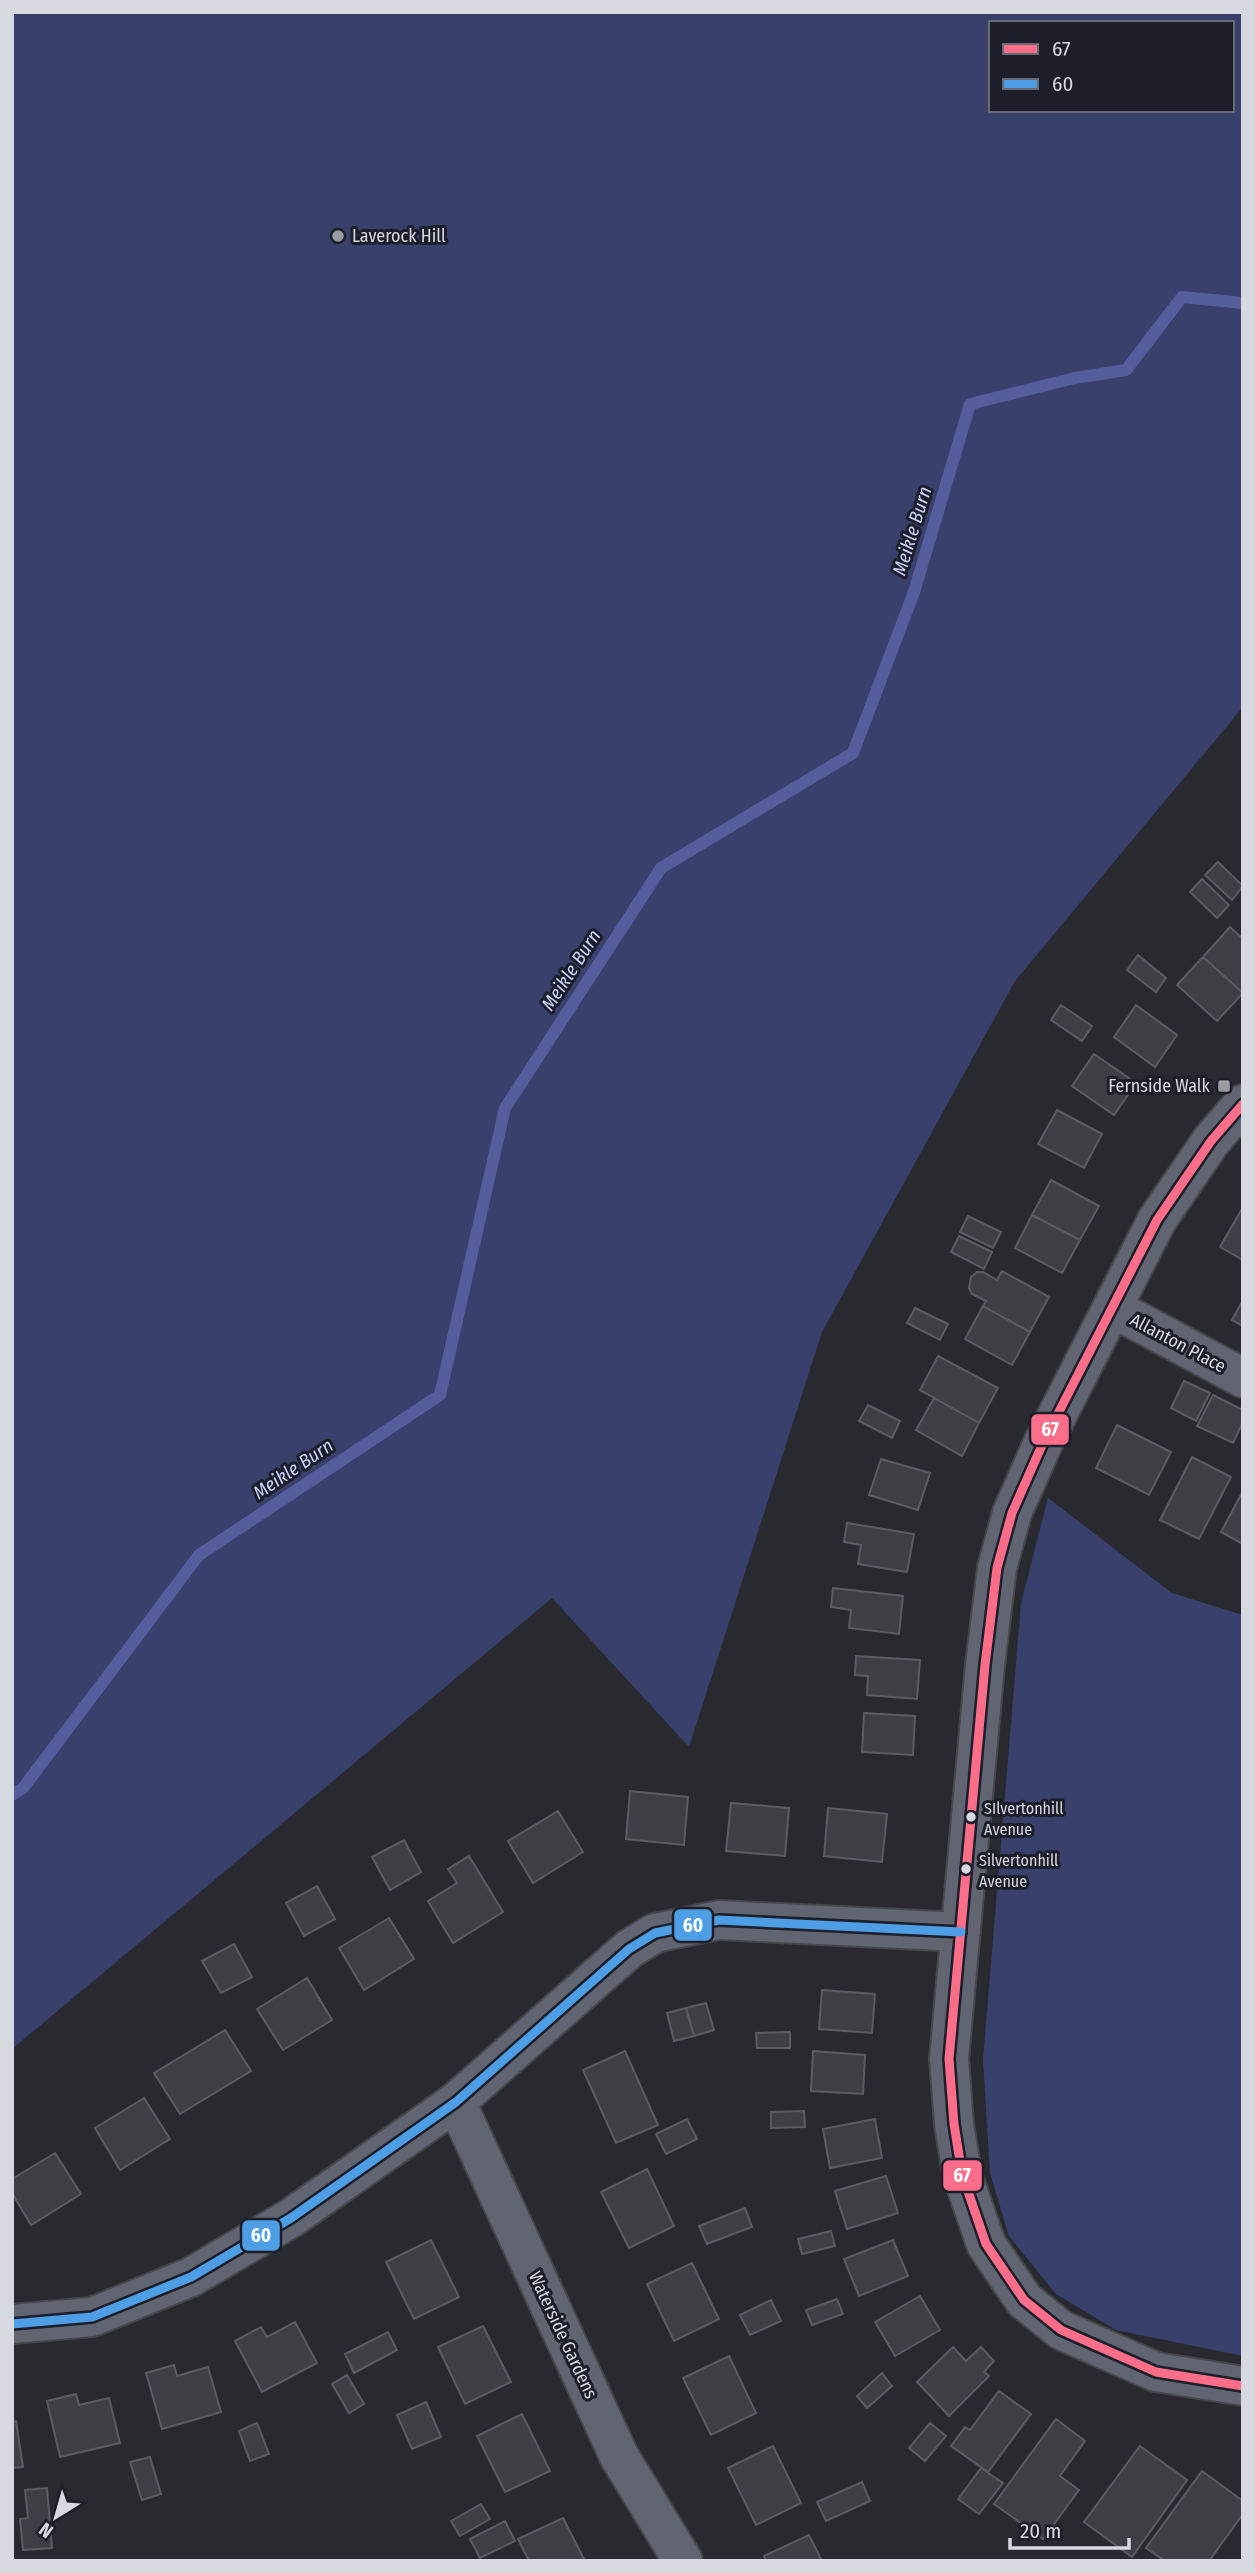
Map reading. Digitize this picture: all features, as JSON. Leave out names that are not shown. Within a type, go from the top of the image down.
[{"type":"street","points":[[1243,1104],[1211,1141],[1163,1211],[1043,1443],[1016,1503],[997,1569],[985,1665],[949,2059],[954,2124],[962,2174],[986,2244],[1024,2300],[1060,2330],[1156,2372],[1243,2386]]},
{"type":"street","name":"Allanton Place","points":[[1113,1308],[1243,1378]]},
{"type":"street","points":[[12,2324],[92,2317],[191,2277],[291,2218],[456,2102],[629,1949],[655,1933],[719,1920],[961,1932]]},
{"type":"street","name":"Waterside Gardens","points":[[456,2102],[619,2456],[683,2561]]},
{"type":"shaded area","points":[[12,12],[1243,12],[1243,707],[1015,981],[822,1332],[689,1747],[552,1598],[12,2049]]},
{"type":"shaded area","points":[[1048,1498],[1172,1593],[1243,1615],[1243,2356],[1116,2330],[1056,2294],[1009,2236],[990,2173],[983,2060],[1021,1603]]},
{"type":"building","points":[[1218,862],[1243,886],[1232,900],[1205,875]]},
{"type":"building","points":[[1202,879],[1229,905],[1217,918],[1190,892]]},
{"type":"building","points":[[1230,927],[1243,939],[1243,993],[1203,957]]},
{"type":"building","points":[[1138,955],[1166,978],[1156,992],[1127,970]]},
{"type":"building","points":[[1203,957],[1243,993],[1217,1021],[1177,985]]},
{"type":"building","points":[[1061,1005],[1092,1026],[1082,1041],[1051,1020]]},
{"type":"building","points":[[1136,1005],[1177,1035],[1155,1067],[1114,1037]]},
{"type":"building","points":[[1094,1054],[1136,1083],[1114,1115],[1072,1086]]},
{"type":"building","points":[[1057,1110],[1102,1134],[1084,1168],[1038,1144]]},
{"type":"building","points":[[1051,1180],[1099,1206],[1080,1240],[1032,1215]]},
{"type":"building","points":[[1243,1207],[1243,1260],[1220,1247]]},
{"type":"building","points":[[1032,1215],[1080,1240],[1062,1273],[1015,1248]]},
{"type":"building","points":[[968,1216],[1001,1232],[993,1248],[960,1232]]},
{"type":"building","points":[[959,1236],[992,1252],[984,1269],[951,1252]]},
{"type":"building","points":[[1002,1271],[1049,1297],[1030,1332],[983,1306],[986,1301],[972,1294],[969,1288],[971,1277],[977,1272],[983,1272],[997,1280]]},
{"type":"building","points":[[1243,1300],[1243,1326],[1232,1320]]},
{"type":"building","points":[[983,1306],[1030,1332],[1012,1365],[965,1339]]},
{"type":"building","points":[[915,1308],[948,1324],[940,1340],[907,1323]]},
{"type":"building","points":[[938,1356],[998,1388],[979,1423],[920,1390]]},
{"type":"building","points":[[1184,1381],[1210,1393],[1196,1421],[1171,1408]]},
{"type":"building","points":[[1213,1395],[1243,1410],[1243,1422],[1233,1443],[1197,1426]]},
{"type":"building","points":[[934,1398],[979,1423],[962,1456],[916,1430]]},
{"type":"building","points":[[868,1405],[900,1421],[892,1438],[859,1421]]},
{"type":"building","points":[[1117,1425],[1171,1452],[1149,1495],[1096,1468]]},
{"type":"building","points":[[1192,1457],[1231,1477],[1199,1539],[1160,1520]]},
{"type":"building","points":[[881,1459],[930,1473],[918,1510],[869,1495]]},
{"type":"building","points":[[1243,1491],[1243,1544],[1221,1532]]},
{"type":"building","points":[[847,1523],[914,1534],[907,1572],[858,1564],[861,1545],[844,1542]]},
{"type":"building","points":[[833,1588],[903,1596],[899,1634],[849,1628],[851,1610],[831,1607]]},
{"type":"building","points":[[856,1656],[920,1660],[917,1699],[867,1695],[868,1676],[855,1675]]},
{"type":"building","points":[[864,1713],[915,1716],[913,1755],[862,1752]]},
{"type":"building","points":[[630,1791],[688,1797],[684,1845],[626,1839]]},
{"type":"building","points":[[731,1803],[789,1808],[785,1856],[726,1851]]},
{"type":"building","points":[[828,1808],[887,1814],[882,1862],[824,1856]]},
{"type":"building","points":[[558,1811],[583,1852],[533,1883],[508,1841]]},
{"type":"building","points":[[404,1840],[421,1872],[390,1890],[372,1857]]},
{"type":"building","points":[[469,1856],[503,1912],[453,1943],[428,1901],[457,1883],[448,1869]]},
{"type":"building","points":[[317,1886],[335,1919],[304,1936],[286,1903]]},
{"type":"building","points":[[389,1918],[414,1959],[364,1990],[339,1948]]},
{"type":"building","points":[[234,1944],[252,1977],[221,1993],[202,1961]]},
{"type":"building","points":[[307,1978],[332,2020],[283,2050],[257,2009]]},
{"type":"building","points":[[822,1990],[875,1994],[872,2033],[819,2029]]},
{"type":"building","points":[[706,2003],[714,2030],[694,2036],[686,2008]]},
{"type":"building","points":[[686,2008],[694,2036],[674,2041],[667,2013]]},
{"type":"building","points":[[225,2030],[251,2071],[180,2114],[154,2073]]},
{"type":"building","points":[[790,2032],[790,2048],[757,2048],[756,2033]]},
{"type":"building","points":[[625,2051],[658,2125],[616,2143],[583,2070]]},
{"type":"building","points":[[813,2051],[865,2055],[863,2094],[811,2091]]},
{"type":"building","points":[[144,2098],[170,2139],[120,2170],[95,2128]]},
{"type":"building","points":[[804,2111],[805,2127],[771,2128],[771,2112]]},
{"type":"building","points":[[687,2119],[697,2139],[666,2154],[656,2134]]},
{"type":"building","points":[[875,2119],[882,2158],[830,2168],[823,2129]]},
{"type":"building","points":[[55,2153],[81,2194],[31,2225],[12,2193],[12,2179]]},
{"type":"building","points":[[647,2169],[674,2226],[629,2248],[601,2192]]},
{"type":"building","points":[[886,2176],[898,2213],[847,2229],[835,2191]]},
{"type":"building","points":[[745,2208],[752,2227],[707,2244],[699,2226]]},
{"type":"building","points":[[831,2231],[835,2246],[802,2254],[798,2239]]},
{"type":"building","points":[[431,2240],[459,2297],[414,2319],[386,2262]]},
{"type":"building","points":[[893,2240],[908,2276],[859,2296],[844,2259]]},
{"type":"building","points":[[692,2263],[719,2319],[674,2341],[647,2284]]},
{"type":"building","points":[[920,2296],[940,2330],[895,2356],[875,2322]]},
{"type":"building","points":[[837,2299],[843,2314],[812,2325],[806,2310]]},
{"type":"building","points":[[771,2300],[781,2321],[750,2335],[740,2315]]},
{"type":"building","points":[[295,2322],[317,2363],[262,2392],[235,2341],[261,2327],[267,2337]]},
{"type":"building","points":[[483,2326],[511,2382],[465,2404],[438,2347]]},
{"type":"building","points":[[388,2332],[397,2350],[354,2373],[345,2354]]},
{"type":"building","points":[[953,2347],[966,2361],[981,2347],[994,2361],[984,2372],[989,2376],[949,2416],[917,2382]]},
{"type":"building","points":[[729,2356],[756,2413],[711,2435],[683,2378]]},
{"type":"building","points":[[174,2365],[177,2376],[208,2367],[221,2412],[162,2429],[146,2373]]},
{"type":"building","points":[[882,2373],[892,2386],[867,2408],[857,2396]]},
{"type":"building","points":[[347,2375],[364,2404],[349,2413],[332,2384]]},
{"type":"building","points":[[999,2391],[1031,2414],[988,2472],[951,2446],[965,2427],[970,2430]]},
{"type":"building","points":[[76,2394],[79,2405],[109,2398],[120,2443],[60,2457],[47,2401]]},
{"type":"building","points":[[426,2402],[441,2437],[412,2449],[397,2415]]},
{"type":"building","points":[[522,2414],[550,2471],[505,2492],[477,2436]]},
{"type":"building","points":[[1056,2419],[1085,2441],[1060,2476],[1079,2490],[1043,2539],[994,2504]]},
{"type":"building","points":[[16,2421],[23,2467],[12,2468],[12,2422]]},
{"type":"building","points":[[257,2423],[269,2454],[250,2461],[239,2431]]},
{"type":"building","points":[[930,2423],[946,2436],[925,2461],[909,2448]]},
{"type":"building","points":[[773,2446],[801,2503],[756,2525],[728,2468]]},
{"type":"building","points":[[1140,2446],[1187,2480],[1132,2557],[1084,2522]]},
{"type":"building","points":[[150,2457],[161,2494],[142,2500],[130,2462]]},
{"type":"building","points":[[981,2468],[1003,2483],[979,2514],[958,2499]]},
{"type":"building","points":[[1202,2471],[1243,2501],[1243,2514],[1209,2561],[1165,2561],[1146,2548]]},
{"type":"building","points":[[862,2482],[870,2501],[826,2521],[817,2502]]},
{"type":"building","points":[[47,2488],[52,2548],[23,2550],[20,2519],[28,2518],[25,2490]]},
{"type":"building","points":[[481,2504],[490,2519],[460,2536],[451,2521]]},
{"type":"building","points":[[563,2518],[585,2561],[529,2561],[518,2539]]},
{"type":"building","points":[[505,2521],[515,2541],[480,2558],[470,2539]]},
{"type":"building","points":[[809,2535],[822,2561],[766,2561],[764,2556]]},
{"type":"waterway","name":"Meikle Burn","points":[[12,1795],[23,1788],[199,1555],[440,1395],[505,1108],[661,868],[853,753],[914,592],[970,404],[1075,378],[1126,370],[1182,297],[1243,303]]},
{"type":"transit line","name":"67","points":[[1243,1104],[1211,1141],[1157,1220],[1043,1443],[1012,1513],[997,1568],[985,1665],[949,2059],[954,2124],[962,2174],[986,2244],[1024,2300],[1061,2330],[1156,2372],[1243,2386]]},
{"type":"transit line","name":"60","points":[[12,2324],[92,2317],[191,2277],[291,2218],[456,2102],[629,1949],[655,1933],[719,1920],[961,1932]]},
{"type":"place","name":"Laverock Hill","points":[[338,236]]},
{"type":"place","name":"Fernside Walk","points":[[1224,1086]]},
{"type":"place","name":"SIlvertonhill Avenue","points":[[971,1817]]},
{"type":"place","name":"Silvertonhill Avenue","points":[[966,1869]]}]
